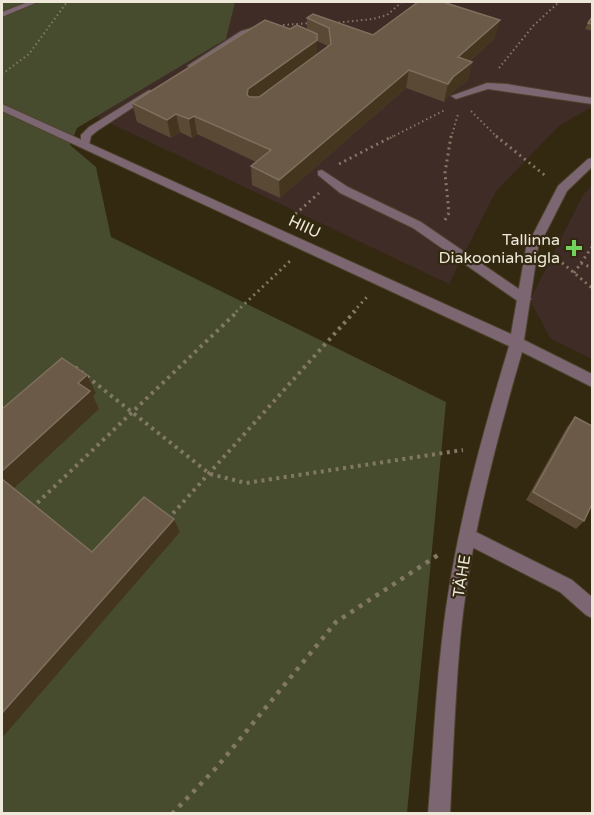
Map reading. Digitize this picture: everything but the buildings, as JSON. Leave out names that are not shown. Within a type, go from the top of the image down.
[{"type":"street","points":[[2,15],[34,2]]},
{"type":"street","points":[[183,72],[244,33],[269,28]]},
{"type":"street","points":[[85,143],[86,135],[93,129],[163,85]]},
{"type":"street","points":[[459,98],[487,86],[507,87],[592,101]]},
{"type":"street","name":"HIIU","points":[[2,107],[85,143],[517,343],[592,381]]},
{"type":"street","points":[[561,189],[592,161]]},
{"type":"street","points":[[322,173],[344,190],[428,233],[524,299]]},
{"type":"street","name":"TÄHE","points":[[439,813],[451,639],[468,536],[487,447],[517,343],[532,248],[561,189]]},
{"type":"street","points":[[468,536],[566,586],[592,609]]},
{"type":"path","points":[[2,74],[29,54],[67,2]]},
{"type":"path","points":[[328,23],[373,19],[387,15],[402,2]]},
{"type":"path","points":[[507,87],[498,69],[533,26],[559,2]]},
{"type":"path","points":[[269,28],[318,23]]},
{"type":"path","points":[[276,232],[320,193],[322,173],[459,98]]},
{"type":"path","points":[[459,98],[489,131],[561,189]]},
{"type":"path","points":[[428,233],[442,225],[449,213],[444,177],[446,151],[459,98]]},
{"type":"path","points":[[32,508],[306,246]]},
{"type":"path","points":[[574,273],[592,247]]},
{"type":"path","points":[[549,252],[592,288]]},
{"type":"path","points":[[581,263],[592,268]]},
{"type":"path","points":[[166,522],[381,281]]},
{"type":"path","points":[[75,367],[210,474],[246,483],[487,447]]},
{"type":"path","points":[[172,813],[217,767],[336,622],[468,536]]},
{"type":"shaded area","points":[[49,2],[592,2],[592,107],[560,125],[496,191],[449,284],[2,72],[2,21]]},
{"type":"shaded area","name":"Tallinna Diakooniahaigla","points":[[592,185],[592,359],[551,339],[530,300],[583,195]]},
{"type":"green space","points":[[2,2],[235,2],[226,39],[77,128],[70,145],[96,167],[111,237],[446,402],[407,813],[2,814]]},
{"type":"place","name":"Tallinna Diakooniahaigla","points":[[574,248]]}]
